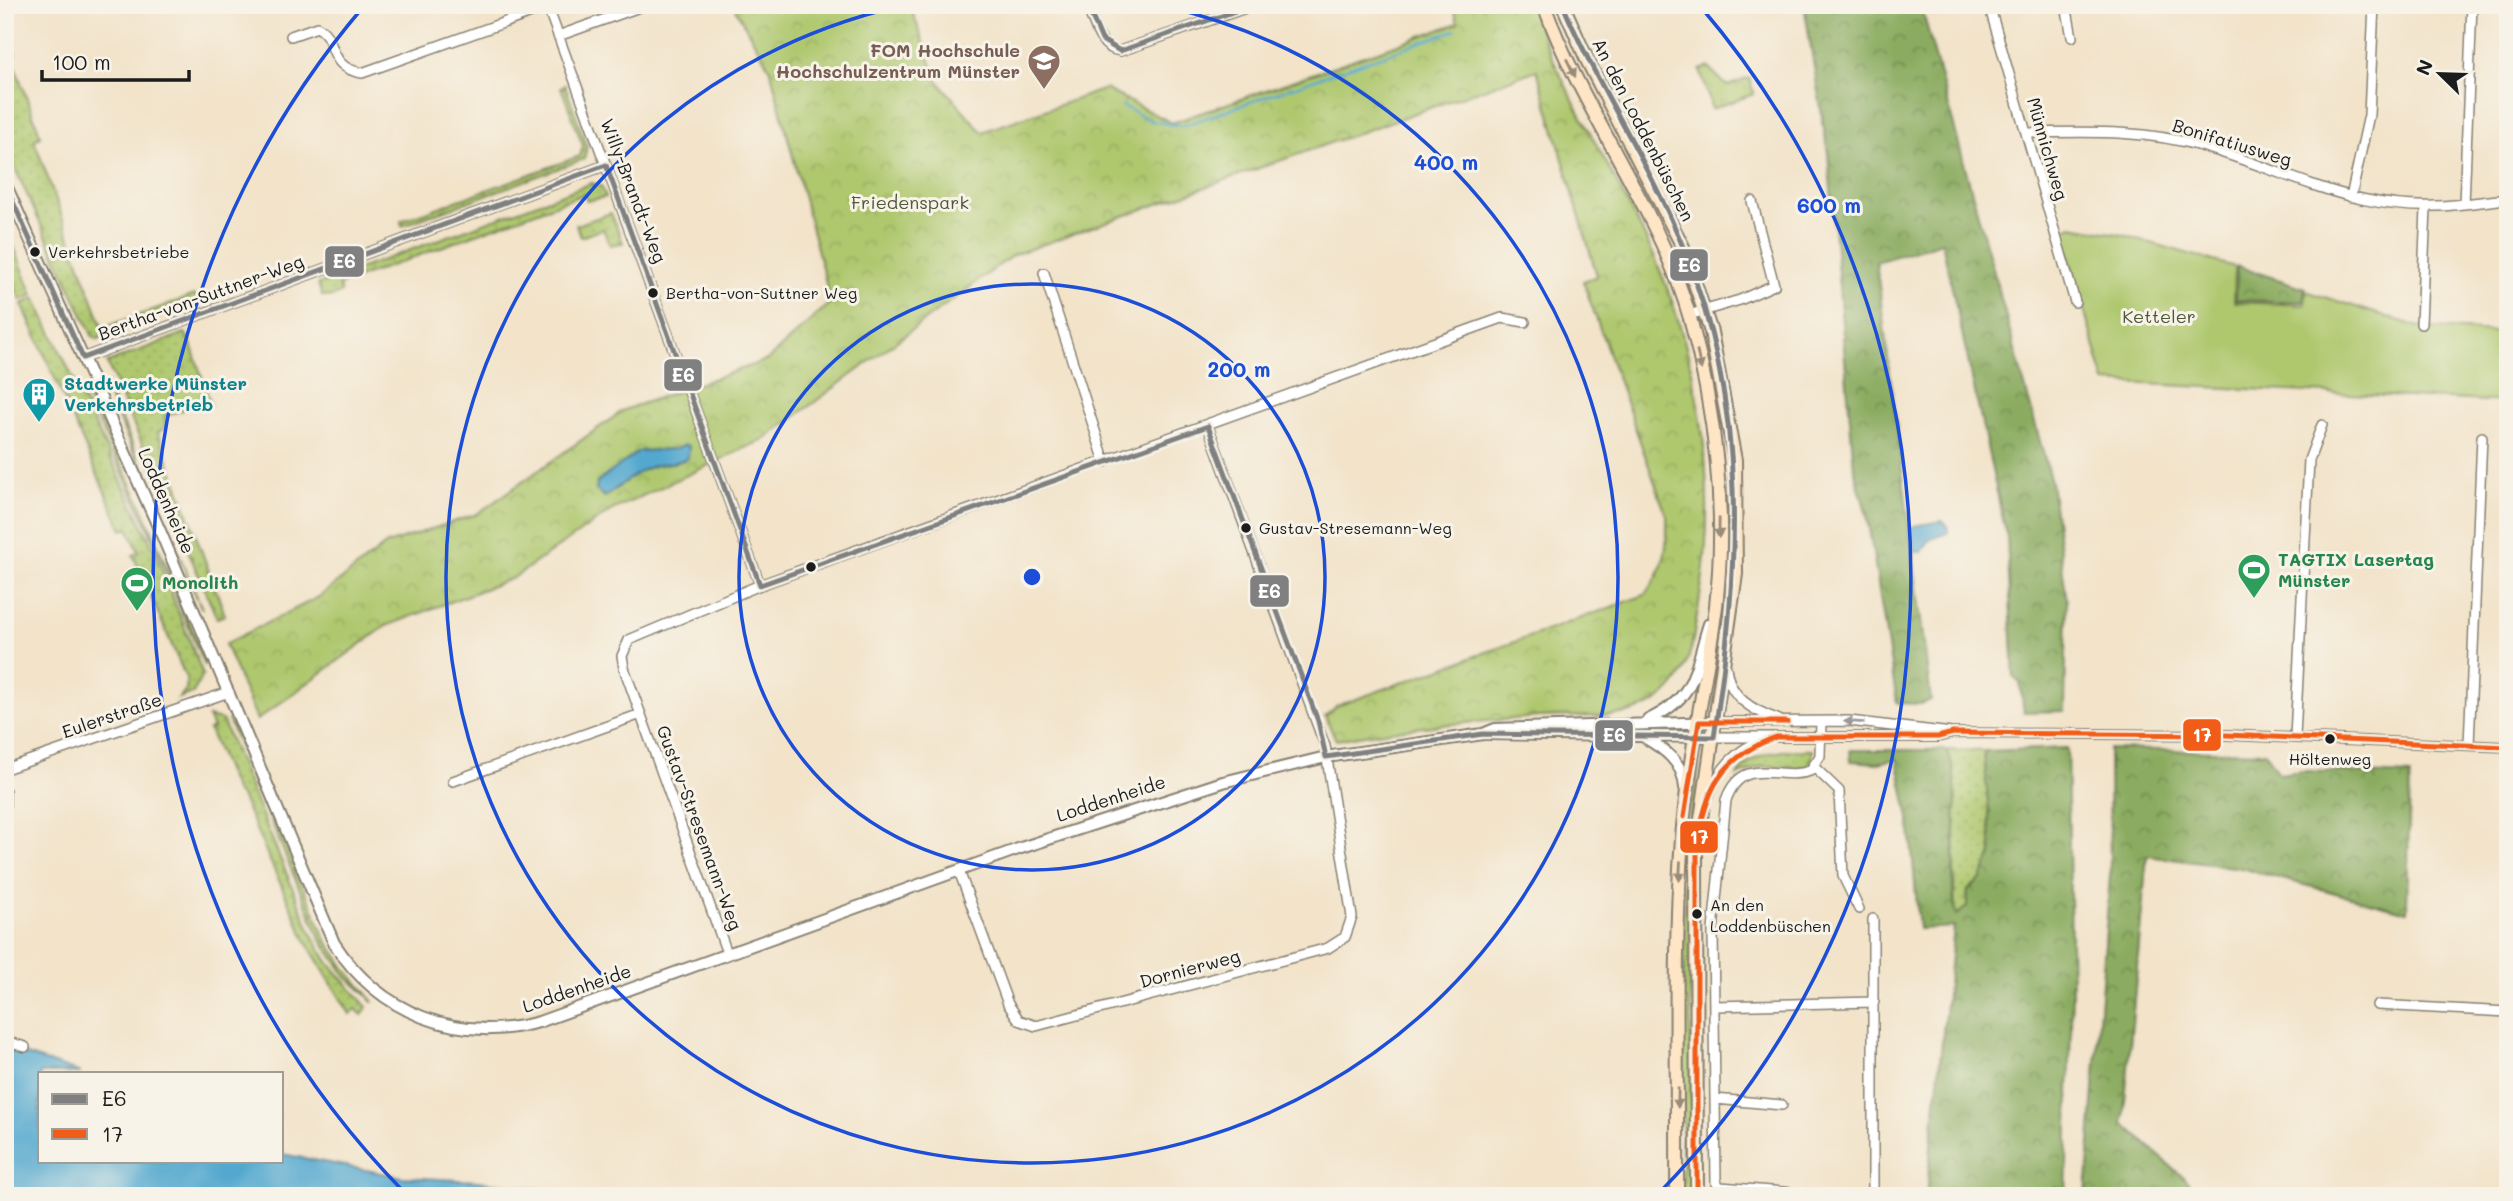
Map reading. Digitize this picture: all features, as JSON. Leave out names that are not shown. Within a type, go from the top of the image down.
[{"type":"main road","name":"An den Loddenbüschen","points":[[1544,5],[1567,62],[1647,214],[1689,315],[1703,377],[1718,486],[1716,604],[1686,803],[1677,942],[1677,1196]]},
{"type":"main road","name":"An den Loddenbüschen","points":[[1563,5],[1587,60],[1683,247],[1706,310],[1721,375],[1735,460],[1736,573],[1726,662],[1700,818],[1696,869],[1697,1196]]},
{"type":"street","points":[[558,36],[645,5]]},
{"type":"street","points":[[1087,5],[1103,43],[1120,51],[1254,5]]},
{"type":"street","name":"Münnichweg","points":[[1989,5],[2075,302]]},
{"type":"street","points":[[2066,5],[2072,37]]},
{"type":"street","points":[[2351,197],[2369,115],[2374,5]]},
{"type":"street","points":[[2464,204],[2472,5]]},
{"type":"street","points":[[291,36],[317,27],[324,30],[337,61],[344,68],[362,73],[548,6]]},
{"type":"street","name":"Willy-Brandt-Weg","points":[[548,6],[760,585]]},
{"type":"street","name":"Bonifatiusweg","points":[[2026,133],[2109,131],[2176,140],[2351,197],[2388,206],[2427,209],[2498,200]]},
{"type":"street","name":"Bertha-von-Suttner-Weg","points":[[83,358],[606,165]]},
{"type":"street","name":"Loddenheide","points":[[5,183],[229,692],[334,943],[370,986],[410,1013],[470,1030],[519,1027],[959,871],[1223,782],[1326,757],[1483,734],[1640,735],[1698,729],[1717,722]]},
{"type":"street","points":[[1689,315],[1774,285],[1752,201]]},
{"type":"street","points":[[2421,324],[2427,209]]},
{"type":"street","points":[[1044,273],[1105,462]]},
{"type":"street","name":"Gustav-Stresemann-Weg","points":[[727,953],[622,656],[629,640],[760,585],[1502,318],[1525,323]]},
{"type":"street","points":[[2295,737],[2309,460],[2322,425]]},
{"type":"street","points":[[1208,426],[1318,721],[1326,757]]},
{"type":"street","points":[[2469,745],[2482,437]]},
{"type":"street","points":[[1642,723],[1675,705],[1691,687],[1716,604]]},
{"type":"street","points":[[1726,662],[1728,681],[1736,695],[1750,707],[1782,722]]},
{"type":"street","name":"Eulerstraße","points":[[5,769],[229,692]]},
{"type":"street","name":"Gustav-Stresemann-Weg","points":[[453,781],[641,714]]},
{"type":"street","points":[[1717,722],[1893,724],[1953,733],[2295,737],[2508,747]]},
{"type":"street","points":[[1821,722],[1820,756],[1814,767],[1801,774],[1764,770],[1751,773],[1740,779],[1728,794],[1714,916],[1715,1099],[1718,1186],[1835,1196]]},
{"type":"street","name":"Loddenheide","points":[[1483,734],[1495,729],[1519,727],[1642,723],[1698,729],[1714,737]]},
{"type":"street","points":[[1714,737],[1938,737],[1953,733]]},
{"type":"street","points":[[1640,735],[1669,753],[1677,763],[1684,775],[1686,803]]},
{"type":"street","points":[[1700,818],[1714,784],[1729,762],[1751,745],[1776,737]]},
{"type":"street","name":"Dornierweg","points":[[959,871],[1008,1004],[1019,1020],[1036,1026],[1328,948],[1345,937],[1352,916],[1326,757]]},
{"type":"street","points":[[1814,767],[1839,791],[1843,876],[1859,909]]},
{"type":"street","points":[[5,791],[5,826]]},
{"type":"street","points":[[1874,919],[1874,1196]]},
{"type":"street","points":[[1714,1006],[1874,1002]]},
{"type":"street","points":[[2377,1005],[2508,1012]]},
{"type":"street","points":[[5,1041],[25,1046]]},
{"type":"street","points":[[1715,1099],[1782,1105]]},
{"type":"green space","name":"Friedenspark","points":[[733,5],[910,5],[937,80],[982,132],[1105,89],[1172,123],[1458,23],[1453,5],[1530,5],[1570,93],[1664,279],[1691,369],[1705,463],[1705,557],[1691,647],[1682,674],[1674,686],[1650,705],[1624,713],[1463,723],[1336,740],[1325,716],[1337,706],[1645,595],[1661,568],[1666,549],[1667,517],[1583,281],[1597,276],[1537,70],[1013,255],[765,439],[612,510],[513,578],[386,626],[257,720],[225,644],[319,597],[387,544],[477,514],[624,410],[767,360],[831,302],[770,69]]},
{"type":"green space","points":[[1804,5],[1921,5],[2051,482],[2067,602],[2065,711],[2024,712],[2020,683],[2014,678],[2007,538],[1942,242],[1876,262],[1931,700],[1922,704],[1897,703],[1867,515],[1854,469],[1828,153]]},
{"type":"green space","points":[[5,51],[15,53],[15,66],[41,137],[34,140],[103,328],[194,295],[202,301],[97,339],[93,337],[5,147]]},
{"type":"green space","points":[[1708,67],[1727,86],[1749,78],[1754,94],[1712,109],[1700,70]]},
{"type":"green space","points":[[565,85],[587,146],[584,159],[402,226],[401,221],[580,156],[583,146],[561,87]]},
{"type":"green space","points":[[592,183],[601,186],[606,197],[587,201],[584,194],[339,285],[341,292],[332,297],[322,296],[318,284]]},
{"type":"green space","points":[[611,213],[623,243],[610,245],[603,229],[581,237],[576,225]]},
{"type":"green space","points":[[5,224],[33,295],[21,300],[5,266]]},
{"type":"green space","name":"Ketteler","points":[[2072,226],[2123,235],[2235,267],[2234,302],[2305,305],[2306,291],[2419,327],[2508,333],[2508,402],[2105,382],[2063,237],[2065,229]]},
{"type":"green space","points":[[2237,266],[2305,288],[2303,302],[2236,300]]},
{"type":"green space","points":[[35,298],[155,552],[203,675],[193,693],[179,698],[186,690],[187,680],[133,555],[139,552],[128,528],[122,530],[22,304]]},
{"type":"green space","points":[[185,333],[211,405],[202,408],[199,404],[165,416],[165,428],[158,432],[225,615],[217,618],[107,363]]},
{"type":"green space","points":[[107,385],[202,609],[106,390]]},
{"type":"green space","points":[[89,393],[143,509],[198,642],[206,663],[204,665],[148,527],[87,398]]},
{"type":"green space","points":[[208,717],[222,720],[314,939],[328,962],[367,1007],[362,1015],[356,1009],[350,1014],[308,945],[241,796],[236,793],[209,730],[213,728]]},
{"type":"green space","points":[[228,719],[239,735],[325,938],[345,968],[374,1002],[347,977],[321,940]]},
{"type":"green space","points":[[2067,748],[2072,992],[2066,1196],[1926,1196],[1954,927],[1919,929],[1909,818],[1897,759],[1878,763],[1851,761],[1850,750],[1947,750],[1955,787],[1953,895],[1956,915],[1967,907],[1968,890],[1981,879],[1992,854],[1984,751]]},
{"type":"green space","points":[[1701,749],[1687,868],[1692,1196],[1682,1196],[1684,882],[1690,809]]},
{"type":"green space","points":[[2109,749],[2266,752],[2279,774],[2303,771],[2410,775],[2407,912],[2241,868],[2147,856],[2123,1123],[2195,1188],[2231,1189],[2230,1196],[2086,1196],[2110,875]]},
{"type":"green space","points":[[1813,750],[1812,761],[1807,767],[1763,766],[1737,776],[1744,767],[1761,756],[1781,751]]},
{"type":"green space","points":[[1947,750],[1984,751],[1992,854],[1981,879],[1968,890],[1967,907],[1956,916],[1955,785]]},
{"type":"water","points":[[689,446],[688,458],[647,469],[605,497],[596,490],[597,482],[639,451],[676,449]]},
{"type":"water","points":[[1942,521],[1948,527],[1948,533],[1929,540],[1922,552],[1915,552],[1911,531],[1914,526]]},
{"type":"water","points":[[5,1048],[78,1072],[38,1072],[38,1162],[284,1162],[284,1154],[403,1177],[478,1181],[592,1196],[5,1196]]},
{"type":"waterway","points":[[1122,106],[1151,121],[1182,126],[1455,30]]},
{"type":"transit line","name":"E6","points":[[1087,5],[1102,40],[1120,51],[1253,5]]},
{"type":"transit line","name":"E6","points":[[1326,757],[1483,734],[1714,737],[1723,674],[1733,550],[1729,429],[1719,369],[1704,308],[1670,216],[1563,5]]},
{"type":"transit line","name":"E6","points":[[606,165],[760,585]]},
{"type":"transit line","name":"E6","points":[[83,358],[606,165]]},
{"type":"transit line","name":"E6","points":[[5,184],[83,358]]},
{"type":"transit line","name":"E6","points":[[1208,426],[1318,721],[1326,757]]},
{"type":"transit line","name":"E6","points":[[760,585],[1208,426]]},
{"type":"transit line","name":"17","points":[[1699,722],[1787,722]]},
{"type":"transit line","name":"17","points":[[1684,817],[1699,722]]},
{"type":"transit line","name":"17","points":[[1697,1196],[1697,847],[1705,809],[1718,778],[1741,755],[1757,745],[1776,737],[1938,737],[1953,733],[2226,735],[2508,747]]},
{"type":"place","name":"FOM Hochschule Hochschulzentrum Münster","points":[[1044,91]]},
{"type":"place","name":"Verkehrsbetriebe","points":[[35,252]]},
{"type":"place","name":"Bertha-von-Suttner Weg","points":[[653,293]]},
{"type":"place","name":"Stadtwerke Münster Verkehrsbetrieb","points":[[39,424]]},
{"type":"place","name":"Gustav-Stresemann-Weg","points":[[1246,528]]},
{"type":"place","name":"TAGTIX Lasertag Münster","points":[[2254,600]]},
{"type":"place","name":"Monolith","points":[[137,613]]},
{"type":"place","name":"Höltenweg","points":[[2330,739]]},
{"type":"place","name":"An den Loddenbüschen","points":[[1697,914]]}]
